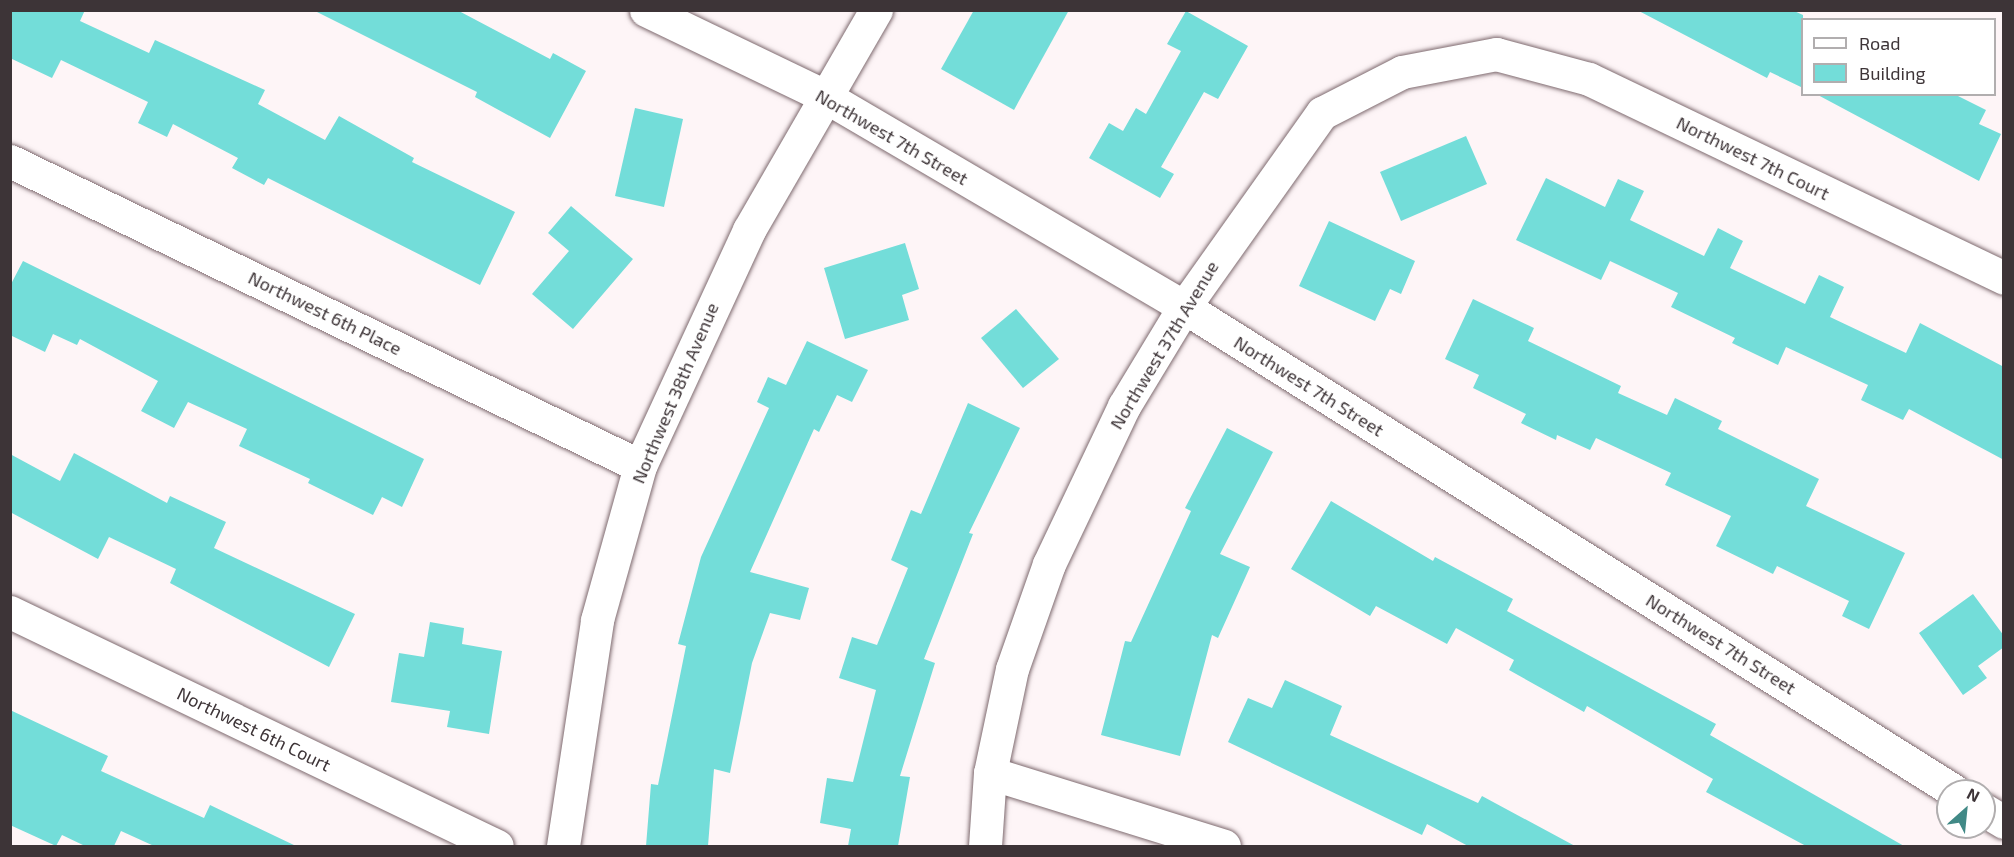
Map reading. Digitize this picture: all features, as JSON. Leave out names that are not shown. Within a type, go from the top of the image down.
[{"type":"street","name":"Northwest 7th Street","points":[[646,10],[823,96],[1184,307],[1936,780]]},
{"type":"street","name":"Northwest 38th Avenue","points":[[564,846],[597,620],[640,466],[694,341],[823,96],[876,10]]},
{"type":"street","name":"Northwest 7th Court","points":[[1496,54],[1589,79],[2004,278]]},
{"type":"street","name":"Northwest 37th Avenue","points":[[984,846],[990,773],[1012,669],[1049,564],[1124,406],[1184,307],[1322,113],[1401,72],[1496,54]]},
{"type":"street","name":"Northwest 6th Place","points":[[10,161],[640,466]]},
{"type":"street","name":"Northwest 6th Court","points":[[10,612],[497,846]]},
{"type":"street","points":[[990,773],[1224,846]]},
{"type":"building","points":[[10,10],[85,10],[80,21],[149,53],[155,40],[265,90],[258,104],[325,140],[339,116],[414,158],[412,162],[515,212],[480,285],[268,178],[264,185],[232,168],[238,158],[173,124],[167,137],[138,123],[148,102],[61,60],[52,78],[10,58]]},
{"type":"building","points":[[313,10],[457,10],[550,59],[553,53],[586,71],[550,138],[475,97],[477,92]]},
{"type":"building","points":[[974,10],[1069,10],[1014,110],[941,69]]},
{"type":"building","points":[[1637,10],[1792,10],[1803,15],[1801,18],[1801,87],[1770,72],[1767,78]]},
{"type":"building","points":[[1186,11],[1248,46],[1218,99],[1204,92],[1161,167],[1174,174],[1160,198],[1089,158],[1109,123],[1123,131],[1136,108],[1146,114],[1181,51],[1167,44]]},
{"type":"building","points":[[1820,96],[1958,96],[1986,110],[1979,124],[2001,134],[1979,181]]},
{"type":"building","points":[[635,108],[683,119],[664,207],[615,196]]},
{"type":"building","points":[[1466,136],[1487,184],[1401,221],[1380,172]]},
{"type":"building","points":[[1546,178],[1605,207],[1618,179],[1644,191],[1630,220],[1704,256],[1718,228],[1743,241],[1730,268],[1805,304],[1819,275],[1844,287],[1830,317],[1906,353],[1920,323],[2004,367],[2004,460],[1909,409],[1903,420],[1861,400],[1868,385],[1786,347],[1778,365],[1732,343],[1735,338],[1671,307],[1678,293],[1610,261],[1601,280],[1516,240]]},
{"type":"building","points":[[571,206],[633,259],[573,329],[532,294],[569,251],[548,233]]},
{"type":"building","points":[[1329,221],[1415,261],[1401,294],[1390,289],[1375,321],[1299,286]]},
{"type":"building","points":[[905,243],[919,289],[902,295],[909,320],[845,339],[824,268]]},
{"type":"building","points":[[23,261],[424,459],[402,507],[382,497],[373,515],[308,483],[310,479],[239,446],[247,429],[188,402],[174,428],[141,411],[158,381],[80,339],[77,345],[53,334],[45,352],[10,335],[10,286]]},
{"type":"building","points":[[1473,299],[1534,328],[1528,341],[1621,386],[1618,393],[1667,415],[1675,398],[1722,421],[1718,429],[1819,479],[1806,506],[1905,553],[1869,629],[1842,616],[1849,601],[1777,566],[1773,574],[1716,546],[1731,516],[1665,485],[1671,473],[1596,438],[1590,450],[1557,435],[1556,440],[1521,423],[1526,414],[1473,388],[1479,375],[1445,359]]},
{"type":"building","points":[[1016,309],[1059,359],[1023,388],[981,338]]},
{"type":"building","points":[[807,341],[868,370],[852,402],[837,395],[819,432],[814,429],[750,572],[809,588],[800,620],[770,613],[752,663],[730,773],[714,769],[708,846],[646,846],[651,784],[658,785],[686,646],[678,644],[701,557],[769,408],[757,402],[768,377],[786,385]]},
{"type":"building","points":[[968,403],[1020,428],[969,533],[973,534],[924,659],[935,663],[900,776],[910,777],[898,846],[848,846],[851,829],[820,823],[827,778],[853,782],[876,690],[839,678],[852,637],[877,645],[908,568],[891,560],[911,510],[921,514]]},
{"type":"building","points":[[1227,428],[1273,452],[1220,554],[1250,567],[1218,638],[1212,635],[1180,756],[1101,735],[1125,641],[1131,642],[1191,511],[1185,508]]},
{"type":"building","points":[[74,453],[167,503],[170,496],[226,522],[214,548],[355,614],[329,667],[170,583],[176,569],[109,537],[98,559],[10,512],[10,454],[60,481]]},
{"type":"building","points":[[1331,501],[1433,561],[1435,557],[1513,599],[1507,611],[1716,724],[1710,735],[1904,846],[1806,846],[1706,792],[1713,779],[1587,706],[1584,712],[1509,670],[1514,660],[1456,628],[1447,644],[1376,606],[1370,616],[1291,569]]},
{"type":"building","points":[[1973,594],[2004,636],[2004,647],[1978,666],[1987,678],[1963,695],[1919,633]]},
{"type":"building","points":[[430,622],[464,628],[462,644],[502,651],[489,734],[447,727],[450,711],[391,702],[399,653],[424,657]]},
{"type":"building","points":[[1285,680],[1342,706],[1330,735],[1478,803],[1482,796],[1575,846],[1468,846],[1427,824],[1422,835],[1228,742],[1248,698],[1272,708]]},
{"type":"building","points":[[10,710],[108,756],[101,771],[204,818],[210,805],[296,846],[154,846],[121,831],[114,846],[85,846],[62,835],[56,846],[10,825]]}]
